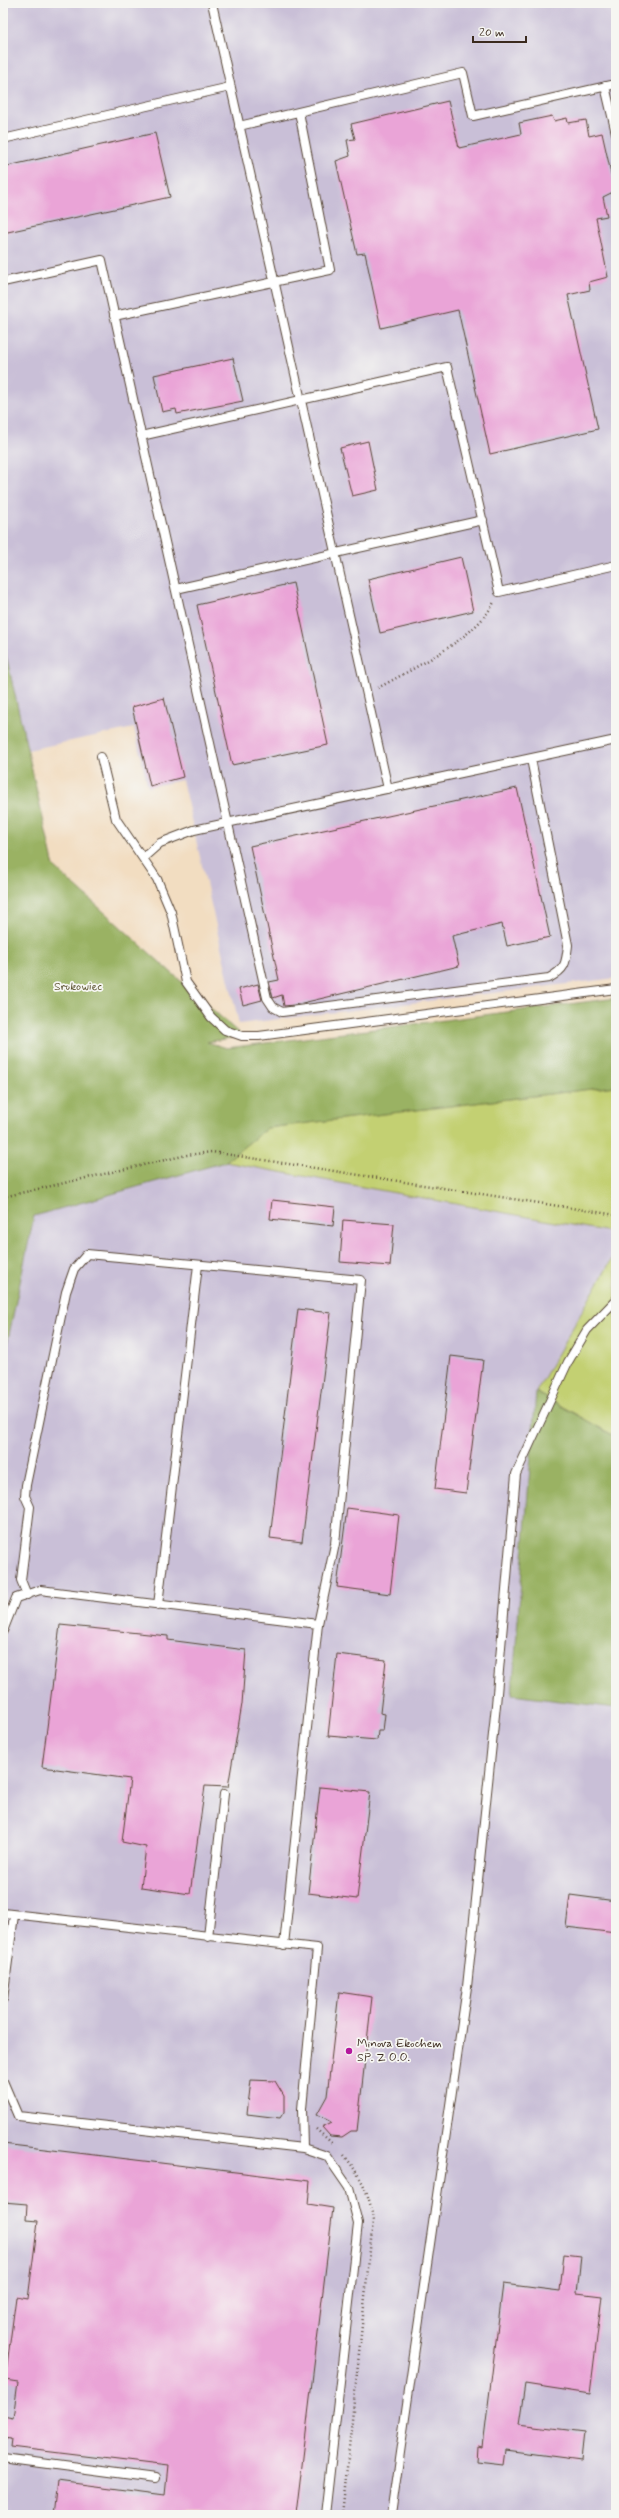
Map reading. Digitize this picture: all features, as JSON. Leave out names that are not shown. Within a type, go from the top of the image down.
[{"type":"lane","points":[[212,3],[388,789]]},
{"type":"lane","points":[[239,126],[463,73],[473,116],[616,84]]},
{"type":"lane","points":[[605,86],[616,133]]},
{"type":"lane","points":[[3,139],[230,87]]},
{"type":"lane","points":[[114,316],[330,270],[299,112]]},
{"type":"lane","points":[[3,282],[102,260],[267,998],[273,1007],[282,1012],[549,978],[560,972],[566,963],[568,945],[531,759]]},
{"type":"lane","points":[[141,436],[447,366],[499,592],[616,565]]},
{"type":"lane","points":[[176,589],[483,520]]},
{"type":"lane","points":[[143,858],[160,844],[194,830],[616,740]]},
{"type":"lane","points":[[101,757],[116,819],[130,842],[157,879],[171,912],[186,982],[211,1017],[225,1030],[242,1036],[259,1036],[616,989]]},
{"type":"lane","points":[[27,1595],[21,1580],[30,1507],[24,1496],[66,1292],[74,1269],[87,1254],[361,1280],[335,1544],[318,1624],[284,1944]]},
{"type":"lane","points":[[158,1605],[198,1265]]},
{"type":"lane","points":[[391,2515],[467,1987],[496,1705],[516,1474],[568,1362],[587,1330],[616,1300]]},
{"type":"lane","points":[[3,1631],[16,1598],[40,1590],[318,1624]]},
{"type":"lane","points":[[208,1937],[224,1794]]},
{"type":"lane","points":[[3,1913],[317,1948],[302,2109],[303,2148]]},
{"type":"lane","points":[[3,1999],[14,1915]]},
{"type":"lane","points":[[3,2082],[18,2116],[303,2148],[327,2156],[348,2188],[358,2223],[325,2515]]},
{"type":"lane","points":[[3,2458],[156,2478]]},
{"type":"path","points":[[367,694],[444,651],[489,614],[499,592]]},
{"type":"path","points":[[3,1197],[187,1155],[212,1152],[616,1215]]},
{"type":"shaded area","points":[[3,3],[616,3],[616,978],[239,1024],[182,780],[148,787],[134,728],[13,753],[3,707]]},
{"type":"shaded area","points":[[225,1162],[616,1233],[616,1252],[536,1392],[512,1695],[616,1708],[616,2515],[3,2515],[3,1363],[34,1216]]},
{"type":"green space","name":"Srokowiec","points":[[3,642],[54,867],[242,1036],[207,1042],[227,1048],[616,998],[616,1086],[267,1128],[225,1162],[34,1216],[3,1363]]},
{"type":"green space","points":[[616,1086],[616,1233],[225,1162],[267,1128]]},
{"type":"green space","points":[[616,1252],[616,1437],[536,1392]]},
{"type":"green space","points":[[536,1392],[616,1437],[616,1708],[512,1695]]},
{"type":"building","points":[[448,101],[459,148],[521,134],[519,123],[552,116],[554,121],[567,118],[568,123],[586,120],[589,136],[602,133],[615,191],[603,197],[607,216],[596,218],[608,277],[589,282],[590,290],[568,295],[598,429],[490,454],[458,310],[381,328],[365,253],[357,254],[336,161],[350,156],[347,140],[355,139],[351,124]]},
{"type":"building","points":[[155,133],[170,197],[3,233],[3,167]]},
{"type":"building","points":[[233,358],[243,401],[177,414],[176,409],[162,412],[154,375]]},
{"type":"building","points":[[368,441],[378,490],[352,496],[340,448]]},
{"type":"building","points":[[461,557],[473,611],[380,633],[368,579]]},
{"type":"building","points":[[293,583],[328,745],[232,765],[197,605]]},
{"type":"building","points":[[164,698],[183,777],[150,786],[132,707]]},
{"type":"building","points":[[517,788],[550,937],[507,946],[502,924],[452,936],[459,966],[294,1005],[284,1006],[282,995],[273,998],[269,982],[279,980],[250,846]]},
{"type":"building","points":[[258,984],[262,1000],[243,1005],[239,989]]},
{"type":"building","points":[[272,1200],[335,1207],[333,1226],[270,1219]]},
{"type":"building","points":[[343,1220],[394,1224],[390,1266],[340,1262]]},
{"type":"building","points":[[298,1309],[331,1313],[302,1542],[270,1538]]},
{"type":"building","points":[[451,1356],[483,1360],[466,1493],[435,1489]]},
{"type":"building","points":[[347,1508],[399,1515],[390,1594],[337,1587]]},
{"type":"building","points":[[60,1625],[168,1636],[168,1640],[246,1650],[242,1704],[228,1787],[205,1786],[190,1894],[141,1887],[146,1847],[122,1842],[130,1779],[42,1767]]},
{"type":"building","points":[[337,1654],[386,1660],[380,1713],[385,1714],[383,1731],[378,1731],[377,1740],[328,1736]]},
{"type":"building","points":[[320,1787],[370,1792],[357,1899],[308,1893]]},
{"type":"building","points":[[570,1895],[616,1901],[616,1933],[566,1927]]},
{"type":"building","name":"Minova Ekochem SP. Z O.O.","points":[[339,1992],[372,1997],[357,2131],[351,2131],[342,2137],[330,2136],[322,2127],[332,2122],[317,2114],[327,2096]]},
{"type":"building","points":[[251,2080],[275,2081],[284,2096],[284,2112],[280,2118],[247,2114]]},
{"type":"building","points":[[3,2144],[310,2181],[308,2204],[333,2208],[296,2515],[53,2515],[57,2481],[165,2495],[168,2466],[10,2447],[11,2439],[3,2438],[3,2416],[13,2418],[18,2382],[5,2380],[16,2297],[28,2299],[38,2221],[26,2220],[27,2204],[3,2202]]},
{"type":"building","points":[[564,2254],[581,2256],[577,2293],[602,2296],[590,2394],[525,2384],[519,2424],[584,2432],[581,2460],[505,2450],[503,2465],[477,2462],[478,2445],[483,2446],[503,2284],[560,2291]]},
{"type":"place","name":"Minova Ekochem SP. Z O.O.","points":[[349,2051]]}]
